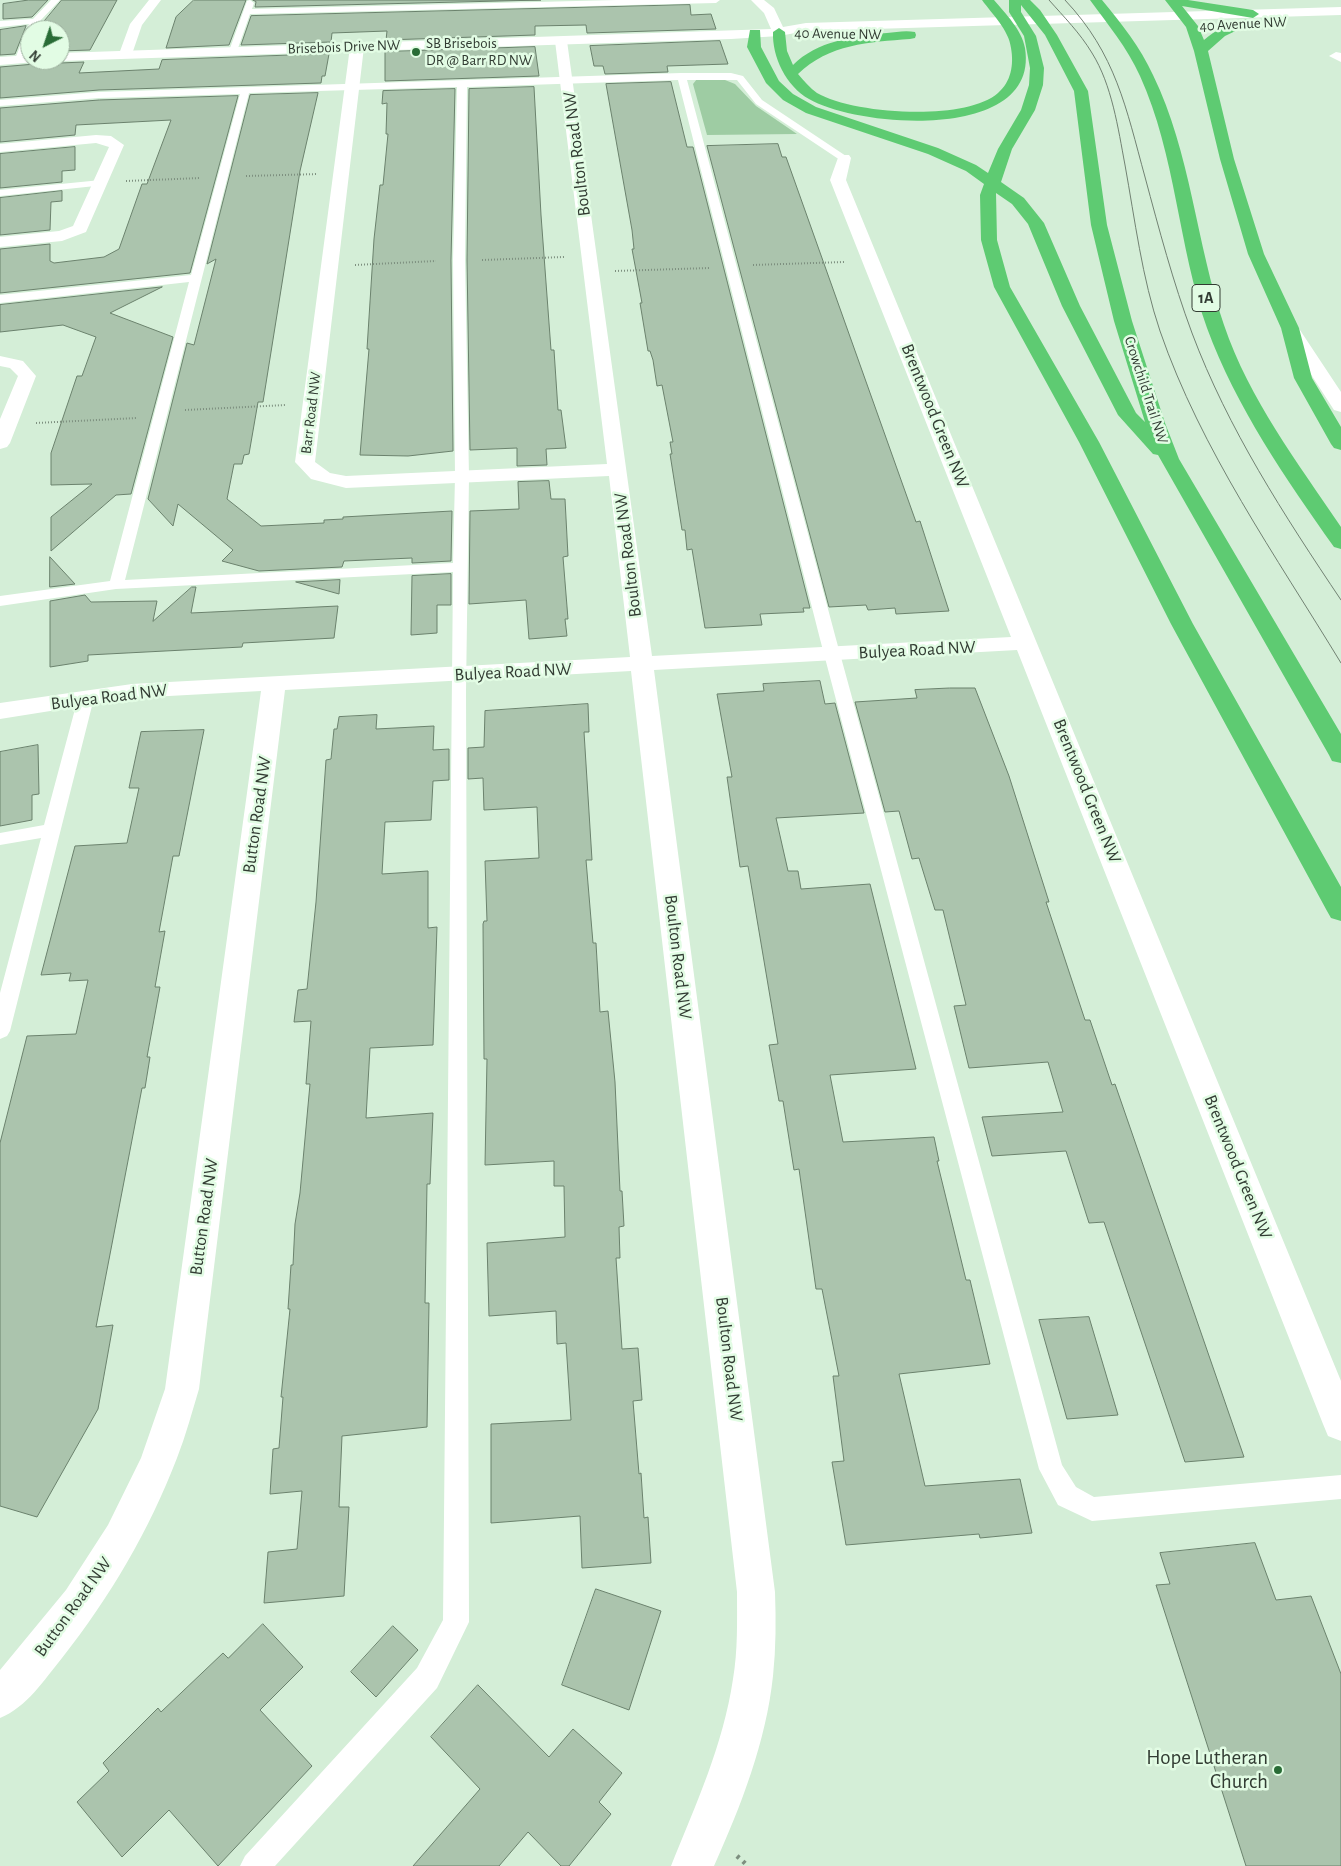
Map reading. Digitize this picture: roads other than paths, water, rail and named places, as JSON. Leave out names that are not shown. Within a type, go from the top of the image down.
[{"type":"highway","points":[[988,0],[999,14],[1022,36]]},
{"type":"highway","name":"Crowchild Trail NW","points":[[1024,0],[1036,13],[1051,35],[1081,90],[1099,225],[1123,321],[1155,423],[1169,459],[1341,755]]},
{"type":"highway","name":"1A","points":[[1096,0],[1107,11],[1122,32],[1148,76],[1163,111],[1181,178],[1198,271],[1216,328],[1254,410],[1341,544]]},
{"type":"highway","points":[[1173,0],[1249,19]]},
{"type":"highway","points":[[1173,0],[1189,21],[1201,51],[1227,159],[1256,254],[1290,328],[1302,378],[1341,444]]},
{"type":"highway","points":[[1015,6],[1022,36],[1037,68],[1036,85],[1028,110],[1005,148],[988,194],[989,240],[1002,287],[1089,442],[1182,624],[1341,911]]},
{"type":"highway","points":[[1201,51],[1219,33],[1249,19]]},
{"type":"highway","points":[[778,32],[777,46],[792,74],[800,85],[814,96],[847,109],[902,117],[955,114],[996,101],[1013,86],[1020,64],[1022,36]]},
{"type":"highway","points":[[755,33],[754,47],[773,83],[788,97],[811,110],[933,151],[971,168],[1018,201],[1036,223],[1071,306],[1099,356],[1128,415],[1169,459]]},
{"type":"highway","points":[[792,74],[807,58],[824,49],[854,41],[910,34]]},
{"type":"street","points":[[126,54],[136,24],[155,0]]},
{"type":"street","points":[[755,33],[753,7],[770,11],[778,32]]},
{"type":"street","name":"40 Avenue NW","points":[[1249,19],[1341,11]]},
{"type":"street","name":"40 Avenue NW","points":[[778,32],[807,36],[910,34],[1249,19],[1341,20]]},
{"type":"street","name":"40 Avenue NW","points":[[778,32],[806,27],[1189,21]]},
{"type":"street","name":"Brisebois Drive NW","points":[[70,57],[778,32]]},
{"type":"street","name":"Boulton Road NW","points":[[561,41],[568,80],[590,272],[618,470],[756,1592],[756,1651],[747,1711],[732,1769],[710,1828],[692,1866]]},
{"type":"street","name":"Barr Road NW","points":[[357,47],[305,462],[309,468],[324,478],[346,482],[618,470]]},
{"type":"street","points":[[0,61],[20,59]]},
{"type":"street","points":[[0,148],[96,139],[112,141],[117,145],[80,229],[62,236],[0,242]]},
{"type":"street","name":"Brentwood Green NW","points":[[844,158],[838,180],[1027,643],[1341,1424]]},
{"type":"street","points":[[1290,328],[1341,406]]},
{"type":"street","points":[[0,361],[12,362],[22,367],[27,376],[2,435]]},
{"type":"street","name":"Bulyea Road NW","points":[[0,711],[132,691],[833,655],[1027,643]]},
{"type":"street","name":"Button Road NW","points":[[0,1698],[13,1686],[66,1622],[101,1572],[137,1509],[156,1467],[182,1389],[274,684]]},
{"type":"lane","points":[[39,20],[56,0]]},
{"type":"lane","points":[[233,51],[252,0]]},
{"type":"lane","points":[[246,12],[716,0]]},
{"type":"lane","points":[[0,24],[20,26]]},
{"type":"lane","points":[[0,103],[99,95],[720,75],[740,78],[759,102],[844,158]]},
{"type":"lane","points":[[681,76],[833,655],[1051,1469],[1067,1496],[1092,1509],[1341,1487]]},
{"type":"lane","points":[[255,1866],[428,1678],[456,1622],[459,674],[462,477],[459,260],[462,84]]},
{"type":"lane","points":[[116,585],[245,91]]},
{"type":"lane","points":[[0,193],[101,183]]},
{"type":"lane","points":[[0,299],[196,278]]},
{"type":"lane","points":[[0,601],[116,585],[460,567]]},
{"type":"lane","points":[[0,1031],[86,698]]},
{"type":"lane","points":[[0,839],[51,830]]},
{"type":"tram line","points":[[1049,0],[1072,25],[1087,46],[1105,79],[1120,136],[1148,290],[1160,331],[1177,375],[1196,418],[1218,460],[1341,663]]},
{"type":"tram line","points":[[1065,0],[1096,41],[1117,83],[1132,128],[1172,275],[1206,369],[1259,471],[1341,600]]},
{"type":"place","name":"SB Brisebois DR @ Barr RD NW","points":[[416,52]]},
{"type":"place","name":"Hope Lutheran Church","points":[[1278,1770]]}]
